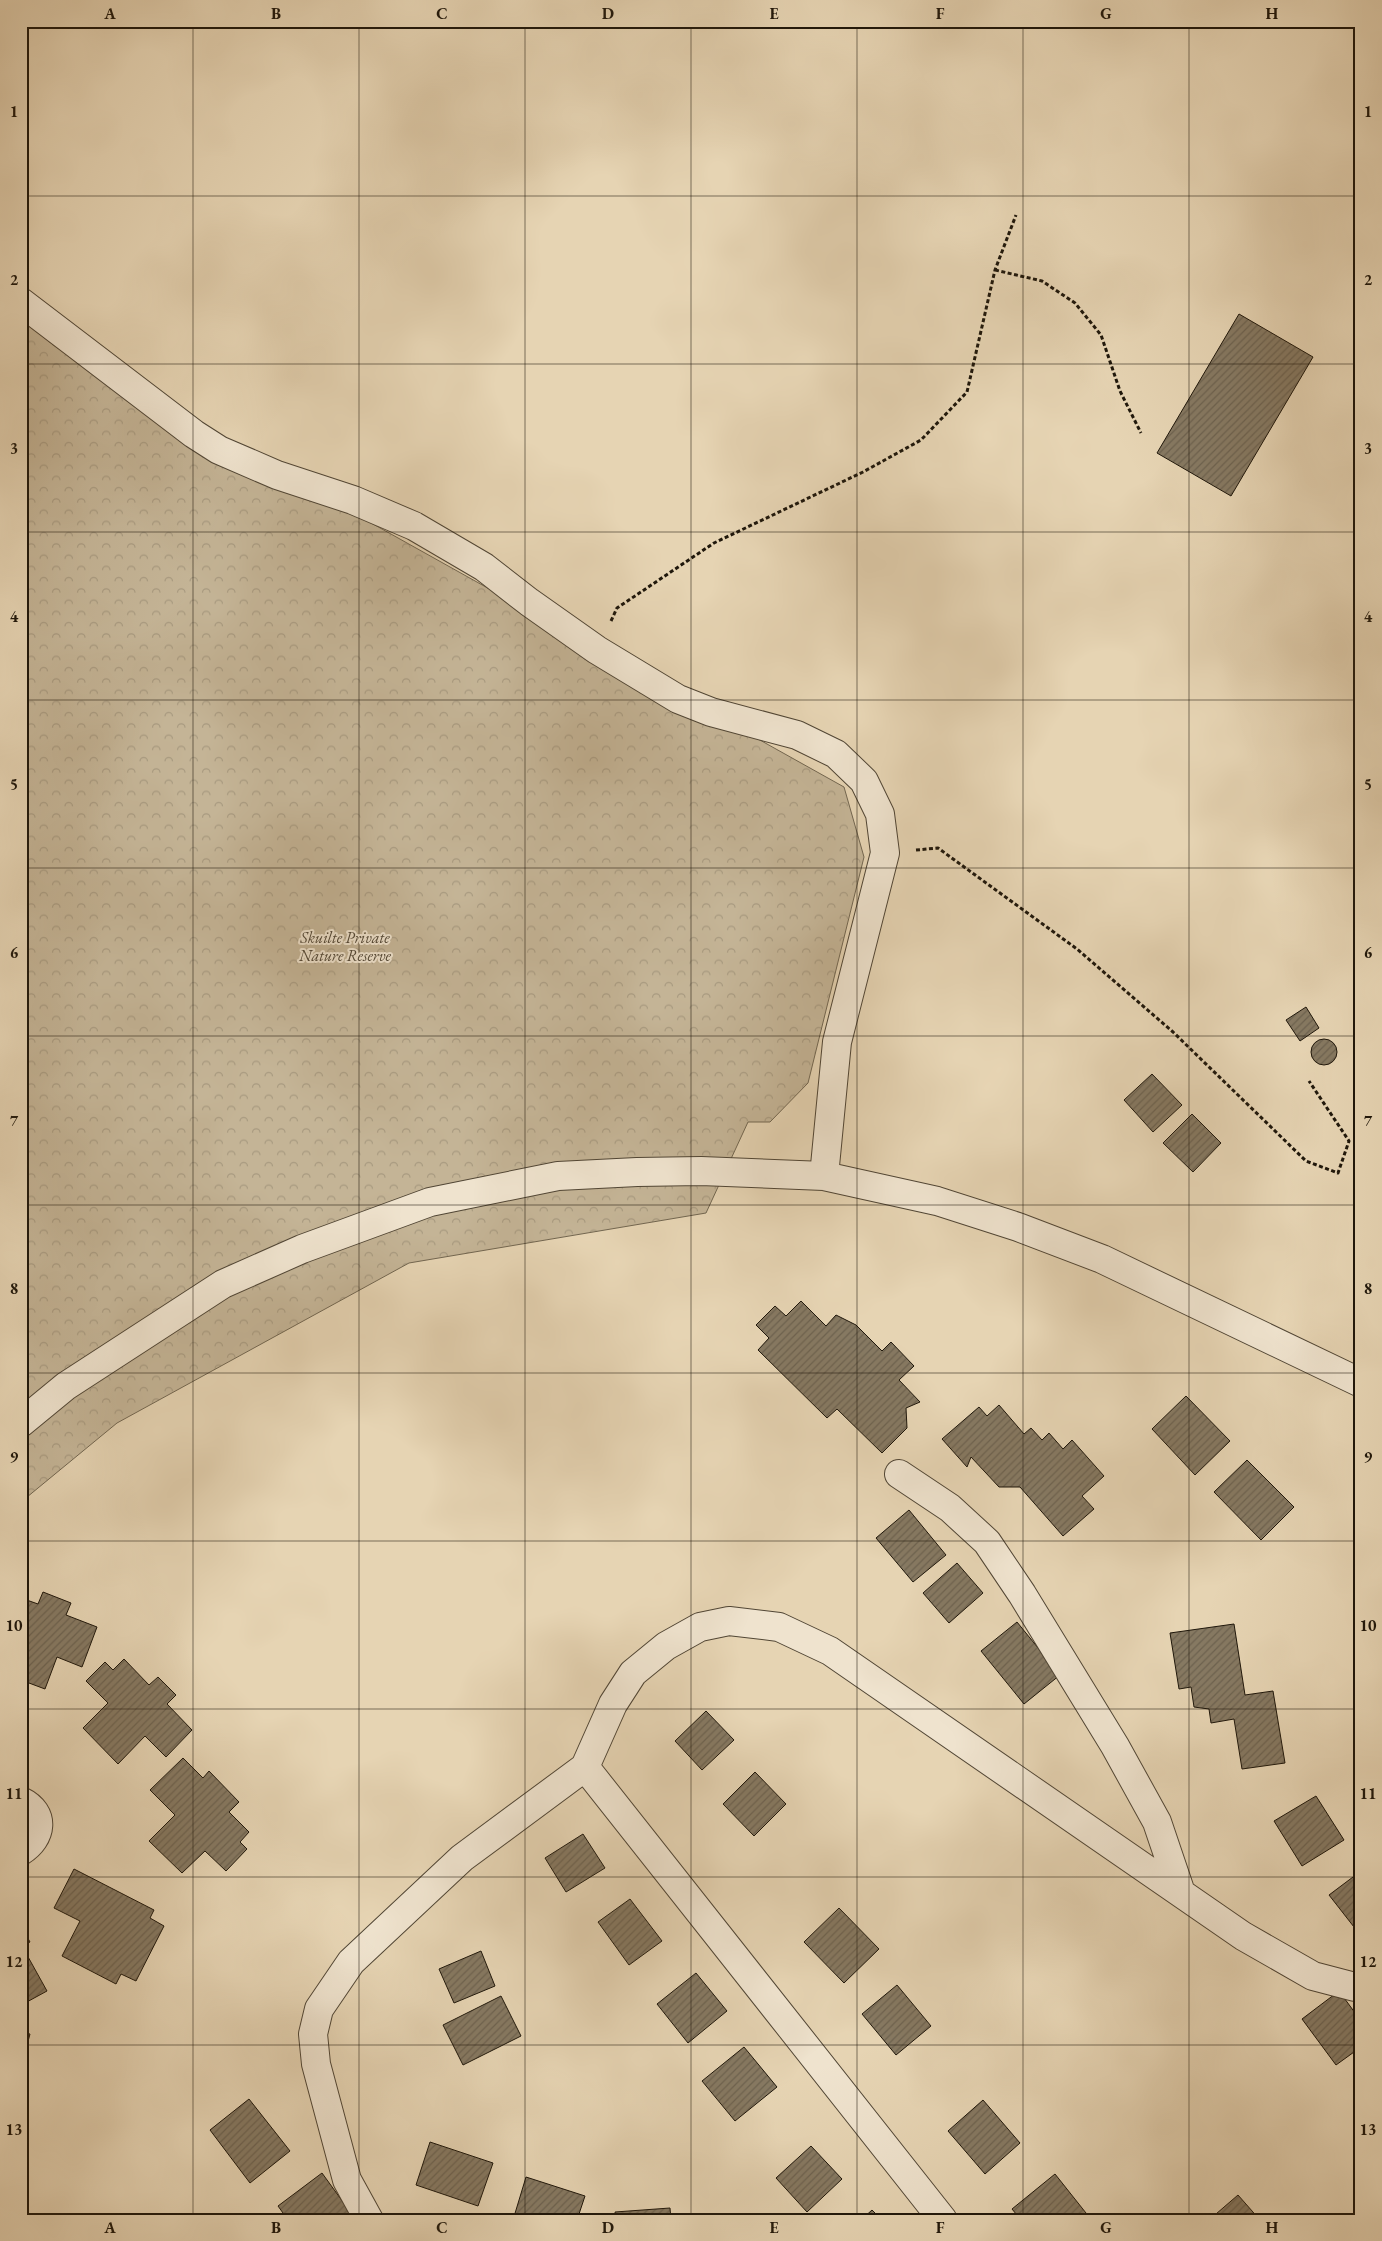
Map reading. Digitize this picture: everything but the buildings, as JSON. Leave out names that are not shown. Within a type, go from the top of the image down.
[{"type":"street","points":[[21,302],[194,434],[219,450],[277,475],[353,500],[414,526],[484,567],[529,602],[597,650],[678,699],[711,712],[797,735],[836,754],[864,781],[880,814],[885,853],[837,1042],[824,1176]]},
{"type":"street","points":[[21,1423],[66,1386],[223,1284],[302,1249],[430,1202],[558,1176],[701,1171],[824,1176],[937,1201],[1018,1227],[1102,1259],[1361,1383]]},
{"type":"street","points":[[899,1474],[950,1508],[986,1542],[1022,1594],[1114,1746],[1157,1822],[1181,1893]]},
{"type":"street","points":[[370,2220],[347,2180],[316,2064],[313,2034],[319,2009],[351,1962],[462,1858],[586,1767],[613,1704],[633,1673],[666,1646],[700,1627],[729,1621],[779,1626],[830,1651],[1243,1936],[1312,1976],[1355,1987],[1361,1986]]},
{"type":"street","points":[[586,1767],[943,2220]]},
{"type":"street","points":[[21,1801],[32,1808],[37,1817],[38,1828],[36,1838],[21,1851]]},
{"type":"path","points":[[597,650],[617,608],[714,543],[862,472],[921,440],[967,392],[995,270],[1016,215]]},
{"type":"path","points":[[995,270],[1042,281],[1075,303],[1101,335],[1120,391],[1141,433]]},
{"type":"path","points":[[885,853],[938,848],[1076,949],[1173,1032],[1306,1161],[1338,1173],[1349,1141],[1309,1081]]},
{"type":"green space","name":"Skuilte Private Nature Reserve","points":[[21,319],[56,347],[844,787],[864,857],[808,1083],[770,1122],[748,1122],[706,1213],[409,1263],[117,1423],[21,1502]]}]
